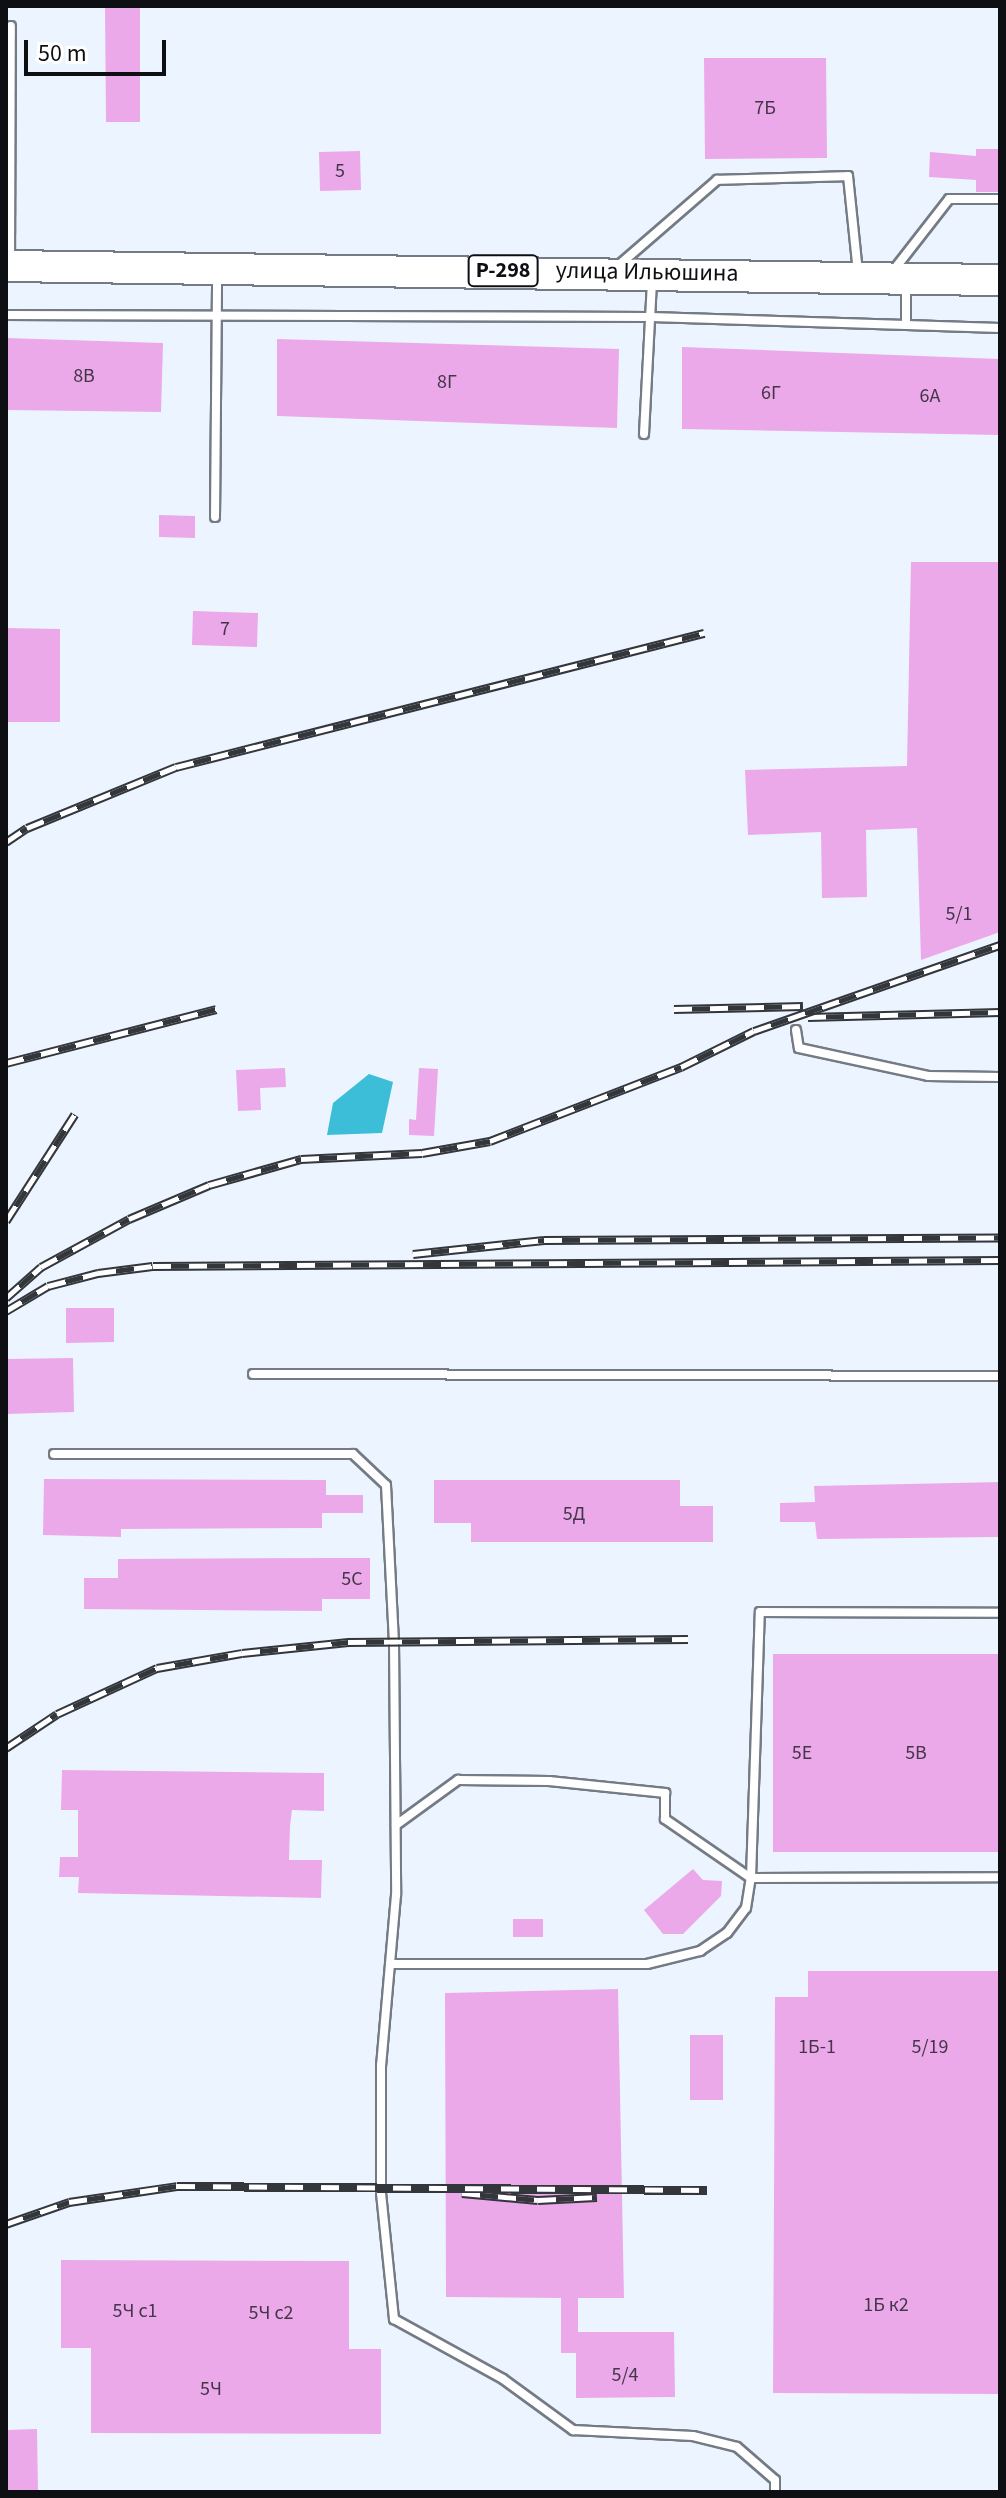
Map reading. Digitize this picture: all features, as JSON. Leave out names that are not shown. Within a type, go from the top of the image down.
[{"type":"highway","name":"улица Ильюшина","points":[[8,266],[612,271],[1000,280]]},
{"type":"lane","points":[[8,266],[11,26]]},
{"type":"lane","points":[[612,271],[717,180],[848,176],[884,278],[906,325]]},
{"type":"lane","points":[[884,278],[949,199],[1000,199]]},
{"type":"lane","points":[[215,517],[217,270]]},
{"type":"lane","points":[[644,434],[653,272]]},
{"type":"lane","points":[[6,315],[651,317],[1000,328]]},
{"type":"lane","points":[[796,1030],[799,1048],[928,1076],[1000,1077]]},
{"type":"lane","points":[[253,1374],[1000,1376]]},
{"type":"lane","points":[[54,1454],[353,1454],[386,1485],[396,1825],[390,1964],[381,2065],[381,2193],[394,2319],[503,2379],[573,2430],[693,2436],[737,2447],[775,2480],[775,2492]]},
{"type":"lane","points":[[390,1964],[647,1964],[700,1951],[727,1933],[746,1908],[751,1878],[760,1612],[1000,1613]]},
{"type":"lane","points":[[396,1825],[458,1780],[549,1781],[665,1793],[665,1819],[751,1878],[1000,1877]]},
{"type":"water","points":[[369,1074],[393,1082],[382,1133],[327,1135],[333,1103]]},
{"type":"building","points":[[105,6],[140,6],[140,122],[106,122]]},
{"type":"building","points":[[704,58],[826,58],[827,158],[705,159]]},
{"type":"building","points":[[976,149],[1000,149],[1000,192],[976,192],[976,180],[929,177],[930,152],[976,156]]},
{"type":"building","points":[[360,151],[361,190],[320,191],[319,152]]},
{"type":"building","points":[[6,338],[163,343],[161,412],[6,410]]},
{"type":"building","points":[[277,339],[619,349],[617,428],[277,416]]},
{"type":"building","points":[[682,347],[1000,359],[1000,435],[682,429]]},
{"type":"building","points":[[159,515],[195,516],[195,538],[159,537]]},
{"type":"building","points":[[911,562],[1000,562],[1000,932],[921,960],[917,828],[866,830],[867,897],[822,898],[821,832],[748,835],[745,770],[907,766]]},
{"type":"building","points":[[193,611],[258,613],[257,647],[192,645]]},
{"type":"building","points":[[6,628],[60,629],[60,722],[6,722]]},
{"type":"building","points":[[285,1068],[286,1087],[260,1088],[261,1110],[238,1111],[236,1070]]},
{"type":"building","points":[[419,1068],[438,1069],[434,1136],[409,1135],[409,1119],[416,1120]]},
{"type":"building","points":[[66,1308],[114,1308],[114,1342],[66,1343]]},
{"type":"building","points":[[73,1358],[74,1412],[6,1414],[6,1359]]},
{"type":"building","points":[[44,1479],[326,1480],[326,1495],[363,1495],[363,1513],[322,1513],[322,1528],[121,1529],[121,1537],[43,1535]]},
{"type":"building","points":[[434,1480],[680,1480],[680,1506],[713,1506],[713,1542],[471,1542],[471,1523],[434,1523]]},
{"type":"building","points":[[1000,1482],[1000,1537],[817,1539],[815,1522],[780,1522],[780,1503],[815,1502],[814,1486]]},
{"type":"building","points":[[370,1558],[370,1599],[322,1599],[322,1611],[84,1609],[84,1578],[118,1578],[118,1559]]},
{"type":"building","points":[[773,1654],[1000,1654],[1000,1852],[773,1852]]},
{"type":"building","points":[[62,1770],[324,1773],[324,1811],[292,1810],[289,1860],[322,1860],[321,1898],[78,1893],[79,1877],[59,1877],[60,1857],[78,1857],[78,1810],[61,1810]]},
{"type":"building","points":[[693,1869],[703,1880],[722,1881],[721,1896],[683,1934],[663,1934],[644,1910]]},
{"type":"building","points":[[513,1919],[543,1919],[543,1937],[513,1937]]},
{"type":"building","points":[[808,1971],[1000,1971],[1000,2394],[773,2393],[775,1997],[808,1997]]},
{"type":"building","points":[[618,1989],[624,2298],[578,2298],[578,2332],[674,2332],[675,2397],[576,2398],[576,2353],[561,2353],[561,2298],[446,2297],[445,1993]]},
{"type":"building","points":[[690,2035],[723,2035],[723,2100],[690,2100]]},
{"type":"building","points":[[61,2260],[349,2261],[349,2349],[381,2349],[381,2434],[91,2433],[91,2348],[61,2348]]},
{"type":"building","points":[[37,2429],[38,2492],[6,2492],[6,2430]]},
{"type":"railway","points":[[6,842],[27,828],[176,767],[704,633]]},
{"type":"railway","points":[[6,1298],[41,1267],[129,1219],[209,1185],[301,1159],[422,1153],[490,1141],[681,1067],[754,1031],[1000,945]]},
{"type":"railway","points":[[674,1009],[803,1006]]},
{"type":"railway","points":[[6,1063],[216,1009]]},
{"type":"railway","points":[[808,1017],[1000,1012]]},
{"type":"railway","points":[[6,1221],[75,1114]]},
{"type":"railway","points":[[413,1254],[544,1240],[1000,1238]]},
{"type":"railway","points":[[6,1311],[48,1286],[98,1273],[153,1266],[1000,1260]]},
{"type":"railway","points":[[6,1748],[57,1714],[157,1668],[242,1653],[348,1642],[688,1639]]},
{"type":"railway","points":[[6,2224],[69,2202],[177,2186],[707,2190]]},
{"type":"railway","points":[[462,2193],[538,2200],[597,2197]]}]
